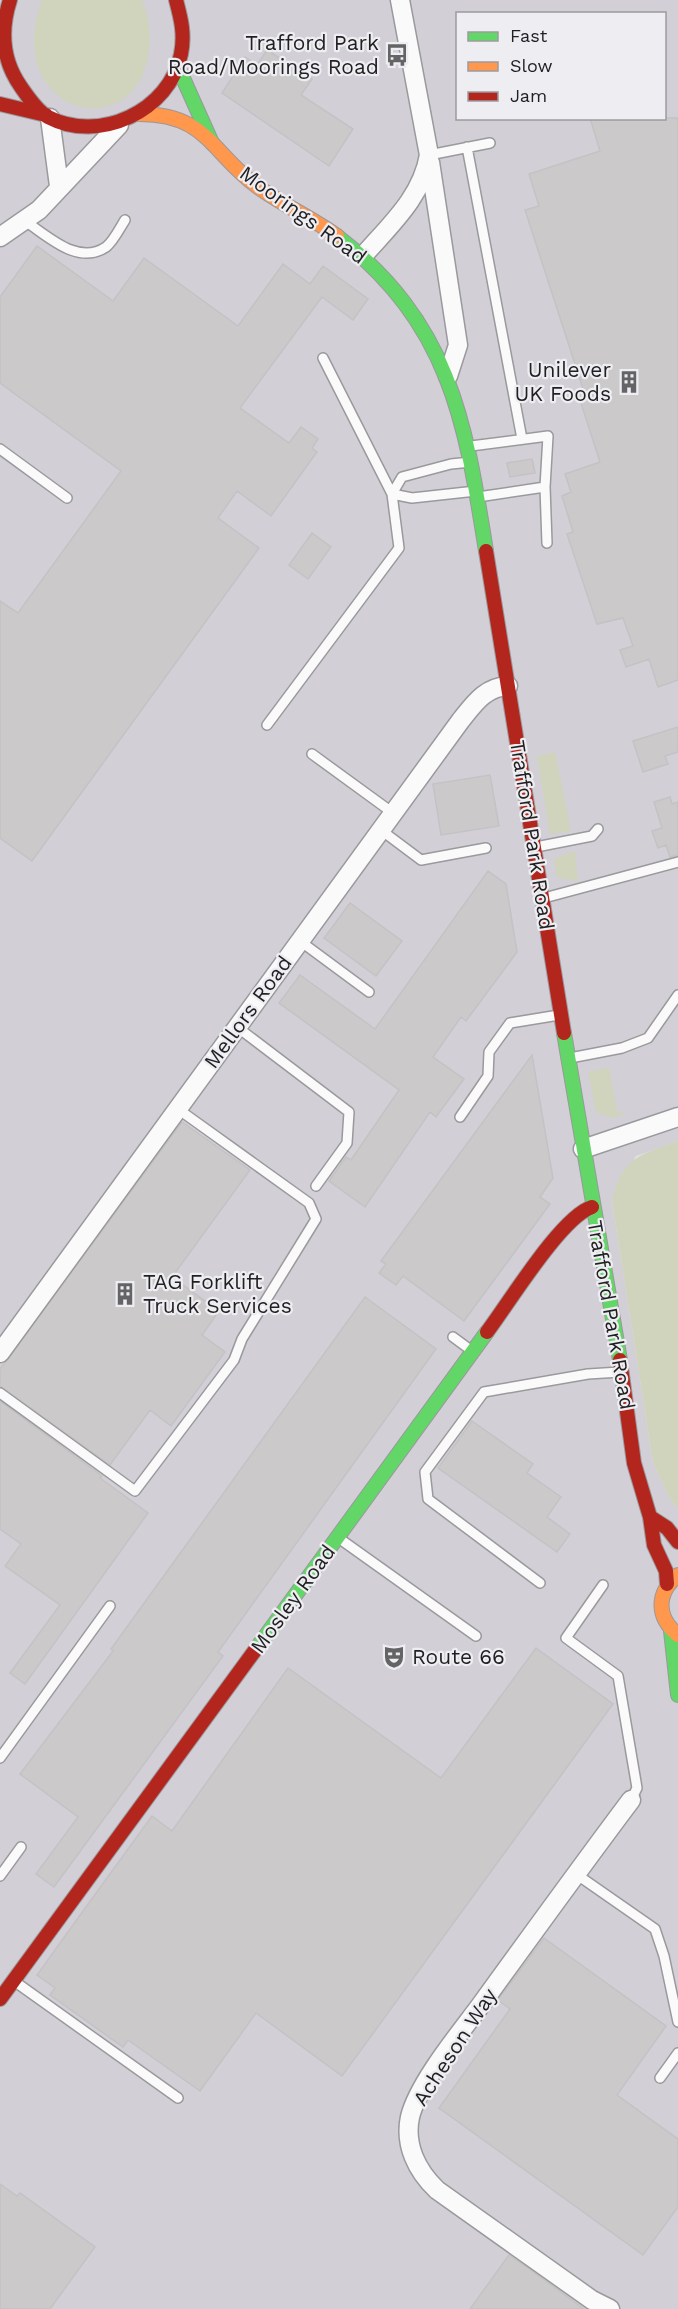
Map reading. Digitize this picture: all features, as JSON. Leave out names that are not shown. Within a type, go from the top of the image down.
[{"type":"street","points":[[9,0],[1,31],[4,54],[12,75],[27,96],[48,116],[59,186]]},
{"type":"street","points":[[0,237],[39,210],[59,186],[131,117],[154,102],[168,86],[178,67],[184,38],[181,10],[176,0]]},
{"type":"street","points":[[400,0],[429,155],[458,345],[448,376]]},
{"type":"street","name":"Moorings Road","points":[[178,67],[214,146]]},
{"type":"street","points":[[0,104],[70,124],[92,127],[131,117]]},
{"type":"street","name":"Moorings Road","points":[[131,117],[164,114],[197,130],[250,182],[335,234],[363,256],[418,317],[448,376]]},
{"type":"street","points":[[363,256],[405,210],[426,171],[429,155]]},
{"type":"street","name":"Trafford Park Road","points":[[448,376],[472,462],[592,1207],[622,1372],[634,1463],[650,1517],[654,1545],[666,1571],[673,1579]]},
{"type":"street","name":"Mellors Road","points":[[0,1353],[475,702],[496,686],[508,686]]},
{"type":"street","points":[[583,1149],[678,1117]]},
{"type":"street","name":"Mosley Road","points":[[5,1989],[571,1219],[580,1211],[592,1207]]},
{"type":"street","points":[[650,1517],[667,1528],[678,1542]]},
{"type":"street","points":[[673,1579],[662,1593],[661,1613],[675,1633],[678,1695]]},
{"type":"street","name":"Acheson Way","points":[[609,2309],[592,2300],[437,2190],[427,2181],[414,2159],[409,2133],[413,2107],[418,2095],[456,2039],[631,1800]]},
{"type":"lane","points":[[429,155],[490,142]]},
{"type":"lane","points":[[467,147],[522,439]]},
{"type":"lane","points":[[25,221],[72,251],[85,255],[107,247],[125,220]]},
{"type":"lane","points":[[267,725],[399,548],[392,494],[323,358]]},
{"type":"lane","points":[[468,446],[548,436],[545,487],[547,543]]},
{"type":"lane","points":[[0,449],[66,498]]},
{"type":"lane","points":[[392,494],[402,477],[450,464],[472,462]]},
{"type":"lane","points":[[392,494],[412,498],[545,487]]},
{"type":"lane","points":[[312,754],[393,813]]},
{"type":"lane","points":[[534,848],[592,836],[598,829]]},
{"type":"lane","points":[[381,830],[421,860],[486,848]]},
{"type":"lane","points":[[542,898],[678,862]]},
{"type":"lane","points":[[300,942],[369,992]]},
{"type":"lane","points":[[568,1058],[622,1048],[648,1038],[678,995]]},
{"type":"lane","points":[[460,1117],[488,1076],[489,1052],[510,1023],[561,1015]]},
{"type":"lane","points":[[237,1027],[349,1112],[347,1143],[316,1186]]},
{"type":"lane","points":[[0,1392],[135,1491],[234,1360],[242,1339],[316,1219],[309,1203],[178,1108]]},
{"type":"lane","points":[[453,1337],[474,1352]]},
{"type":"lane","points":[[540,1583],[428,1499],[425,1472],[484,1392],[588,1374],[622,1372]]},
{"type":"lane","points":[[338,1537],[476,1636]]},
{"type":"lane","points":[[603,1585],[566,1638],[618,1676],[638,1788],[631,1800]]},
{"type":"lane","points":[[0,1758],[110,1606]]},
{"type":"lane","points":[[0,1876],[21,1847]]},
{"type":"lane","points":[[576,1874],[655,1929],[664,1956],[678,2022]]},
{"type":"lane","points":[[5,1989],[178,2098]]},
{"type":"lane","points":[[660,2078],[678,2053]]},
{"type":"shaded area","points":[[0,0],[678,0],[678,1141],[636,1156],[612,1201],[653,1462],[668,1495],[678,1510],[678,2309],[0,2309]]},
{"type":"green space","points":[[42,0],[142,0],[149,25],[149,50],[140,81],[122,100],[99,108],[76,105],[54,93],[39,71],[34,39]]},
{"type":"green space","points":[[555,752],[571,831],[550,834],[537,756]]},
{"type":"green space","points":[[575,851],[578,882],[557,877],[554,859]]},
{"type":"green space","points":[[609,1068],[617,1112],[627,1113],[612,1118],[596,1112],[588,1072]]},
{"type":"green space","points":[[678,1141],[678,1510],[668,1495],[653,1462],[612,1201],[621,1175],[634,1160],[643,1154]]},
{"type":"building","points":[[267,50],[312,79],[301,95],[353,129],[329,166],[222,93],[245,57],[257,65]]},
{"type":"building","name":"Unilever UK Foods","points":[[678,118],[678,680],[658,687],[649,659],[626,667],[620,650],[633,646],[623,618],[597,624],[567,534],[573,532],[562,496],[571,492],[565,474],[600,462],[580,400],[586,398],[525,210],[539,206],[529,174],[600,151],[591,120]]},
{"type":"building","points":[[37,246],[113,301],[144,258],[238,326],[283,264],[310,284],[323,266],[368,299],[353,320],[322,297],[240,408],[289,443],[301,427],[318,439],[312,448],[317,452],[271,516],[237,491],[218,518],[259,548],[32,861],[0,838],[0,601],[18,613],[121,471],[0,383],[0,297]]},
{"type":"building","points":[[532,459],[535,473],[510,477],[507,463]]},
{"type":"building","points":[[312,533],[331,547],[308,579],[289,565]]},
{"type":"building","points":[[678,727],[678,752],[665,756],[668,764],[643,772],[633,741]]},
{"type":"building","points":[[490,775],[499,826],[441,835],[433,784]]},
{"type":"building","points":[[670,797],[672,804],[678,802],[678,855],[670,857],[666,845],[658,848],[652,831],[662,828],[654,802]]},
{"type":"building","points":[[488,871],[506,884],[517,952],[466,1021],[461,1017],[433,1057],[464,1079],[436,1117],[430,1112],[365,1207],[329,1181],[346,1157],[351,1160],[399,1090],[279,1003],[300,975],[375,1029]]},
{"type":"building","points":[[350,903],[402,941],[376,976],[324,938]]},
{"type":"building","points":[[532,1055],[553,1178],[540,1197],[550,1204],[464,1321],[403,1276],[396,1285],[379,1273],[386,1264],[381,1261]]},
{"type":"building","name":"TAG Forklift Truck Services","points":[[182,1122],[250,1170],[172,1277],[219,1311],[202,1335],[225,1352],[171,1426],[150,1410],[110,1465],[0,1386],[0,1369]]},
{"type":"building","points":[[365,1297],[436,1349],[218,1652],[223,1656],[54,1887],[36,1874],[78,1817],[20,1774],[113,1651],[111,1649]]},
{"type":"building","points":[[0,1401],[148,1513],[25,1684],[10,1673],[60,1605],[5,1566],[21,1544],[0,1529]]},
{"type":"building","points":[[472,1421],[533,1464],[527,1473],[561,1497],[547,1517],[570,1534],[557,1552],[438,1468]]},
{"type":"building","points":[[536,1648],[613,1704],[342,2076],[256,2013],[200,2091],[128,2040],[123,2047],[50,1995],[55,1988],[37,1975],[152,1816],[172,1831],[288,1668],[441,1778]]},
{"type":"building","points":[[544,1938],[666,2026],[617,2095],[678,2139],[678,2207],[643,2255],[439,2108],[510,2009],[498,2000]]},
{"type":"building","points":[[0,2184],[17,2196],[20,2193],[95,2247],[50,2309],[0,2309]]},
{"type":"building","points":[[509,2255],[525,2266],[584,2309],[470,2309]]},
{"type":"traffic: fast","points":[[178,67],[212,143]]},
{"type":"traffic: fast","points":[[337,236],[375,269],[405,303],[428,339],[446,376],[470,458],[486,551]]},
{"type":"traffic: fast","points":[[564,1033],[620,1360]]},
{"type":"traffic: fast","points":[[256,1649],[487,1332]]},
{"type":"traffic: fast","points":[[671,1631],[678,1695]]},
{"type":"traffic: slow","points":[[137,114],[160,115],[193,127],[258,187],[337,236]]},
{"type":"traffic: slow","points":[[678,1575],[666,1589],[662,1605],[666,1621],[678,1635]]},
{"type":"traffic: jam","points":[[10,0],[5,23],[5,45],[10,66],[21,87],[36,108],[48,117],[68,124],[89,127],[110,124],[130,117],[148,106],[163,92],[174,74],[183,40],[176,0]]},
{"type":"traffic: jam","points":[[0,104],[46,115]]},
{"type":"traffic: jam","points":[[486,551],[564,1033]]},
{"type":"traffic: jam","points":[[487,1332],[551,1243],[579,1214],[592,1207]]},
{"type":"traffic: jam","points":[[620,1360],[634,1463],[650,1517],[654,1545],[666,1571],[667,1584]]},
{"type":"traffic: jam","points":[[650,1517],[667,1528],[678,1542]]},
{"type":"traffic: jam","points":[[0,1999],[256,1649]]},
{"type":"place","name":"Trafford Park Road/Moorings Road","points":[[397,55]]},
{"type":"place","name":"Unilever UK Foods","points":[[629,382]]},
{"type":"place","name":"TAG Forklift Truck Services","points":[[125,1294]]},
{"type":"place","name":"Route 66","points":[[394,1657]]}]
